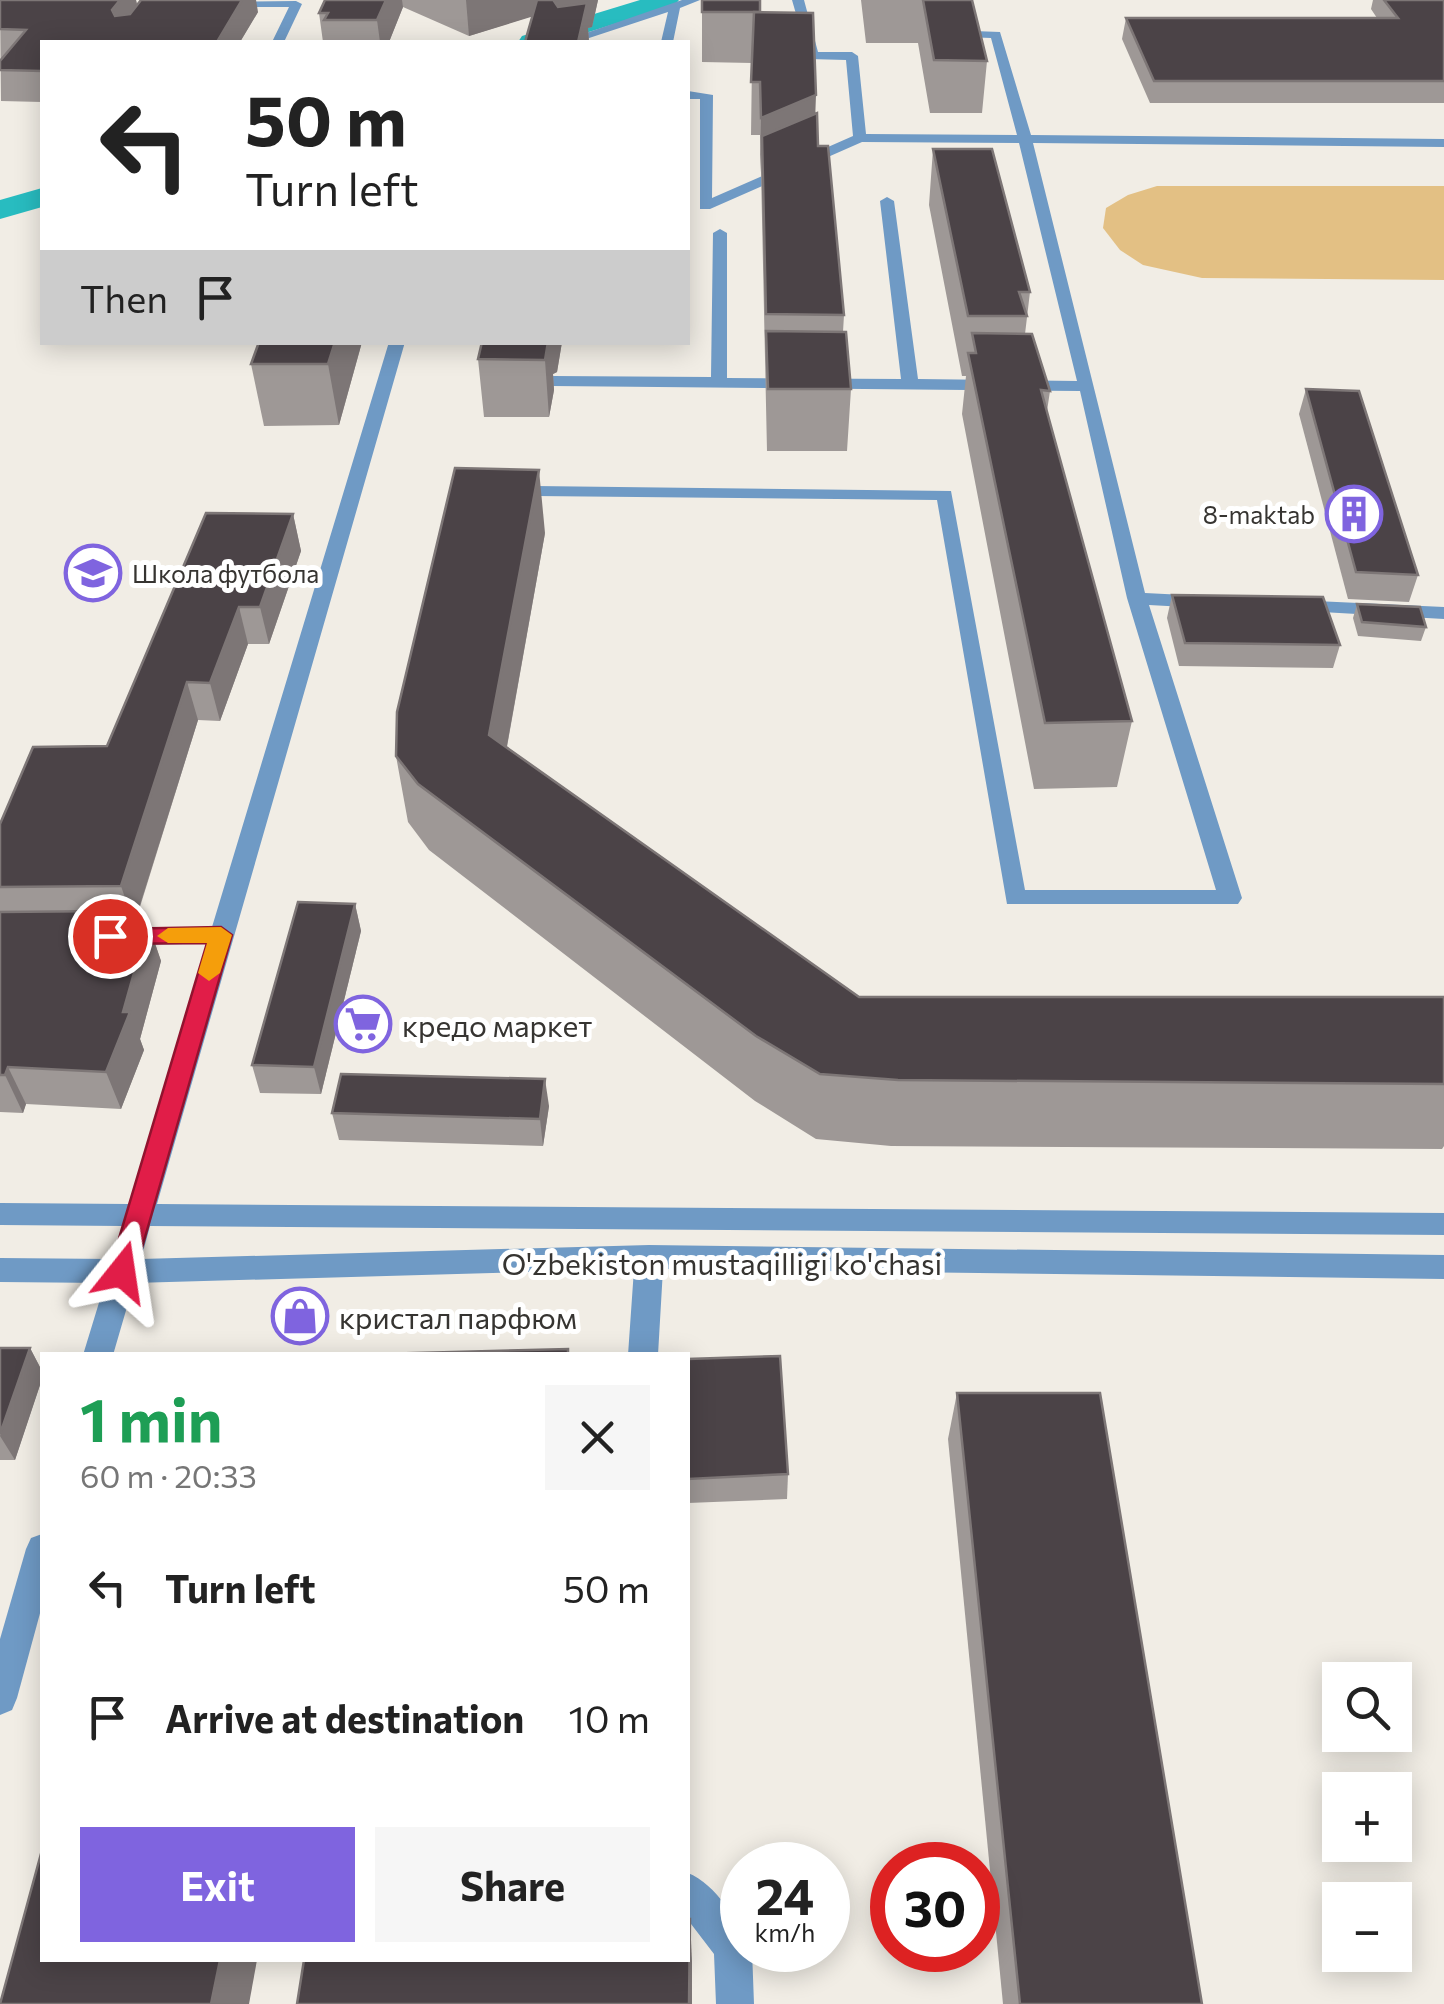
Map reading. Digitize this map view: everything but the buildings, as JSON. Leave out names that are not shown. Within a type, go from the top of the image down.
[{"type":"street","points":[[572,40],[694,0]]},
{"type":"street","points":[[798,0],[813,56],[852,56],[860,138]]},
{"type":"street","points":[[535,491],[945,496],[1015,898],[1230,898],[1136,598],[1087,386],[996,34],[943,34],[927,0]]},
{"type":"street","points":[[208,4],[296,4],[279,40]]},
{"type":"street","points":[[667,40],[675,6]]},
{"type":"street","points":[[690,95],[707,95],[705,206]]},
{"type":"street","points":[[690,211],[860,138],[1444,142]]},
{"type":"street","points":[[886,202],[910,384]]},
{"type":"street","points":[[719,382],[720,233]]},
{"type":"street","points":[[99,1352],[397,345]]},
{"type":"street","points":[[552,381],[1087,386]]},
{"type":"street","points":[[1136,598],[1232,603]]},
{"type":"street","points":[[1271,605],[1444,613]]},
{"type":"street","points":[[92,937],[221,935]]},
{"type":"street","name":"O'zbekiston mustaqilligi ko'chasi","points":[[0,1214],[1444,1224]]},
{"type":"street","points":[[644,1352],[650,1258]]},
{"type":"street","name":"O'zbekiston mustaqilligi ko'chasi","points":[[0,1270],[122,1272],[650,1258],[1444,1268]]},
{"type":"street","points":[[0,1698],[40,1556]]},
{"type":"street","points":[[690,1894],[733,1948],[735,2004]]},
{"type":"shaded area","points":[[1157,186],[1444,186],[1444,280],[1202,278],[1143,265],[1120,250],[1103,228],[1106,208],[1128,195]]},
{"type":"waterway","points":[[537,40],[666,0]]},
{"type":"waterway","points":[[0,210],[40,198]]},
{"type":"slow traffic","points":[[168,936],[221,935],[209,973]]},
{"type":"place","name":"8-maktab","points":[[1354,514]]},
{"type":"place","name":"Школа футбола","points":[[93,573]]},
{"type":"place","name":"кредо маркет","points":[[363,1024]]},
{"type":"place","name":"кристал парфюм","points":[[300,1316]]},
{"type":"route","points":[[110,936],[221,935],[122,1272]]}]
